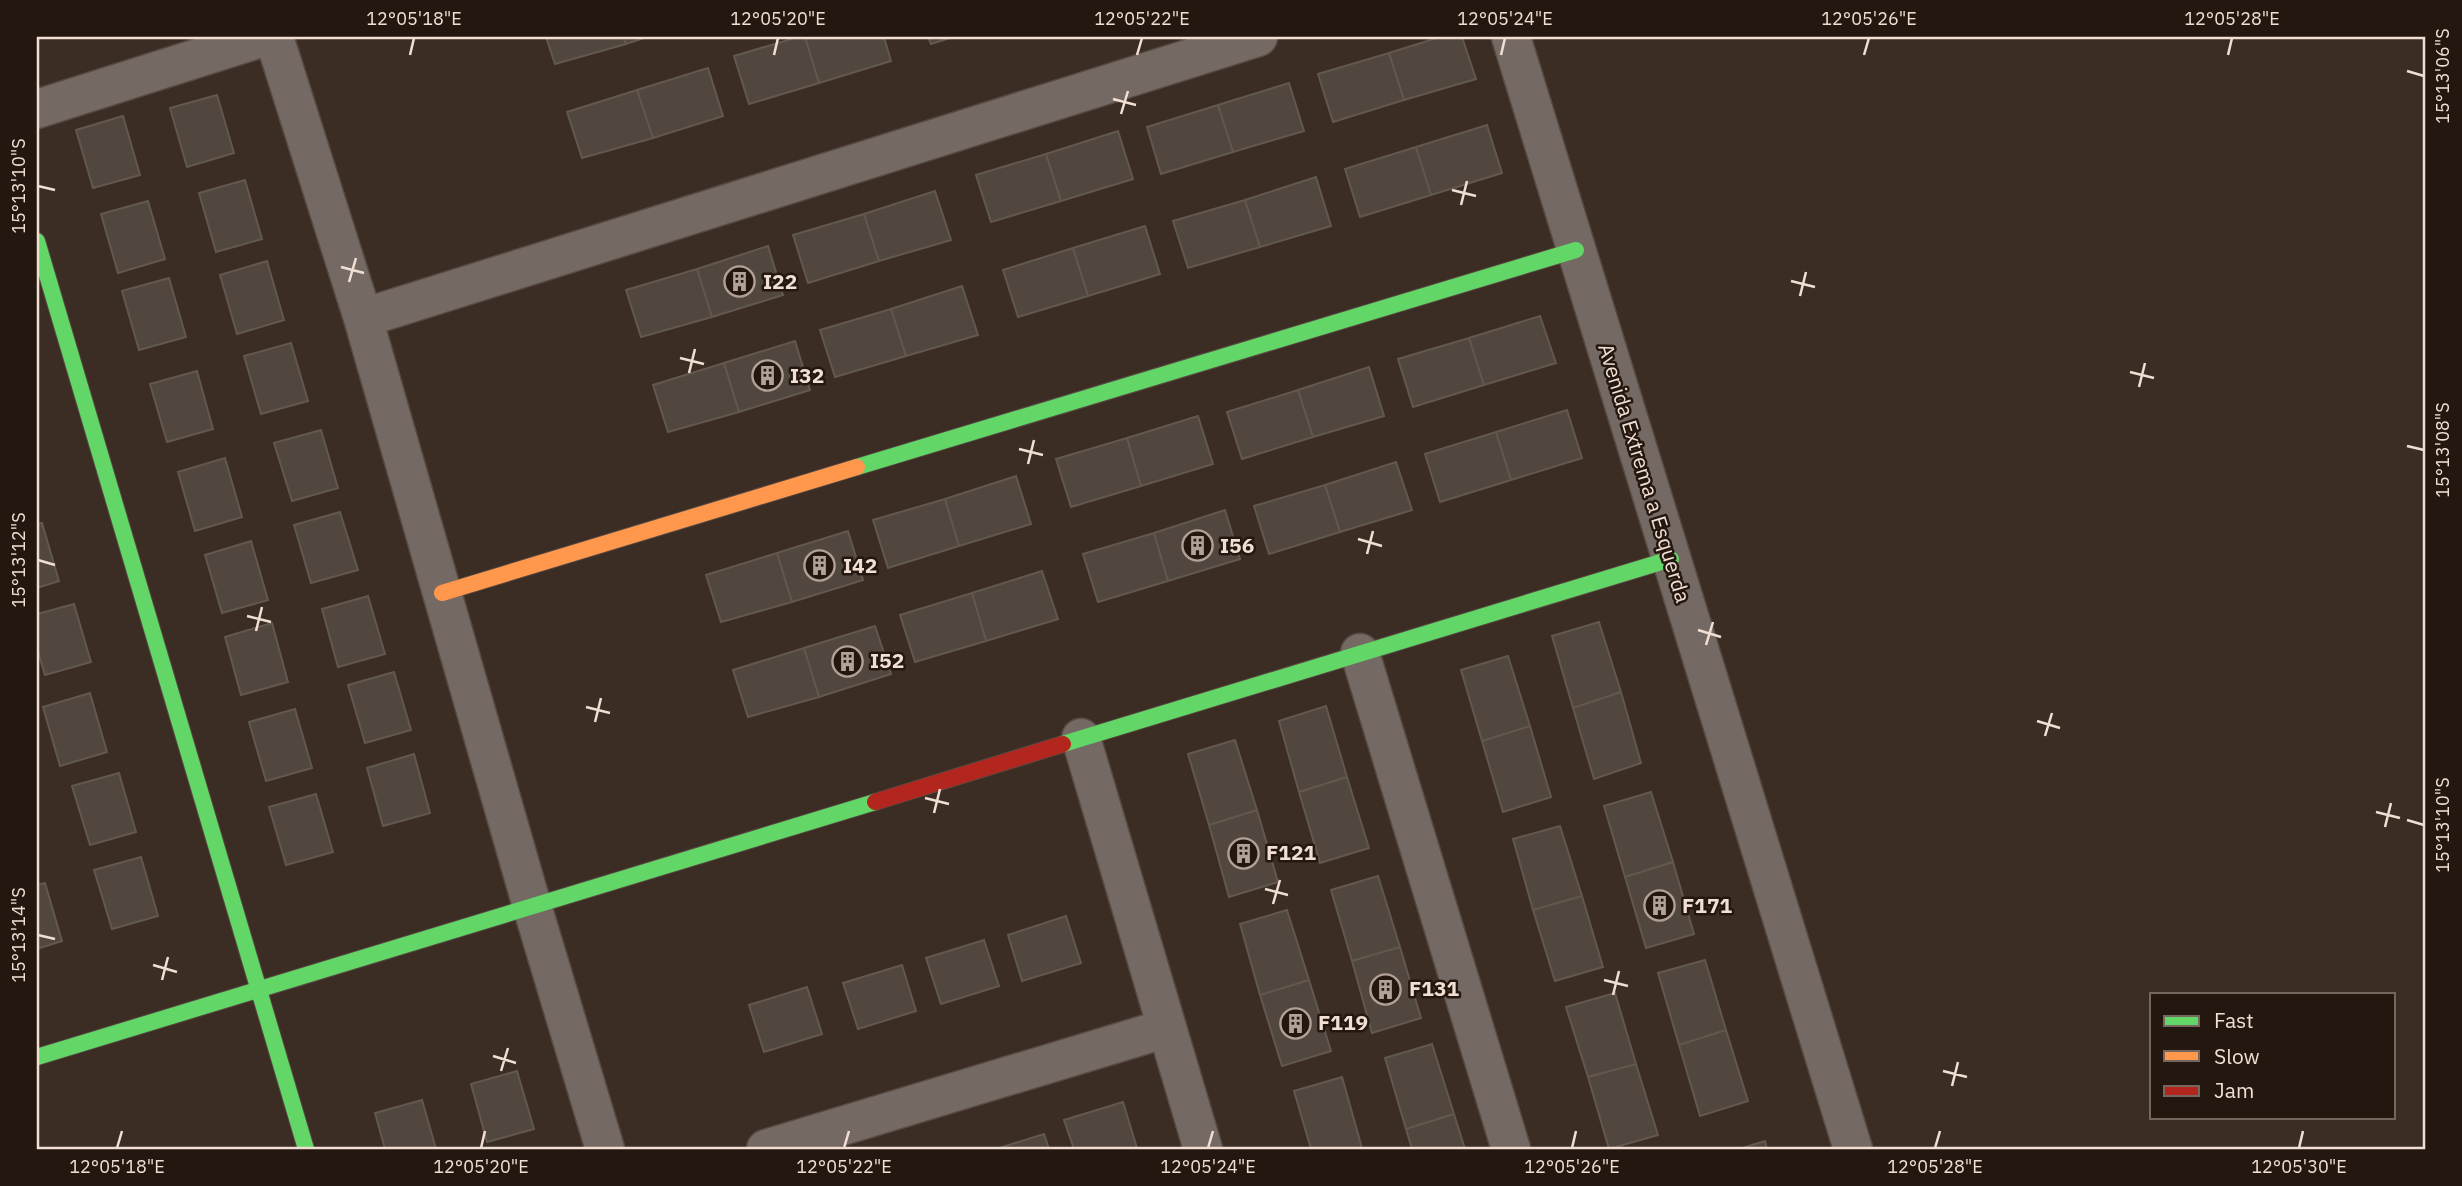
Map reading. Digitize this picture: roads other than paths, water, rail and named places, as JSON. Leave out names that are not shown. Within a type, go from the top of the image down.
[{"type":"street","points":[[37,109],[264,37]]},
{"type":"street","points":[[274,37],[363,318],[532,906],[605,1149]]},
{"type":"street","points":[[363,318],[1258,37]]},
{"type":"street","name":"Avenida Extrema a Esquerda","points":[[1511,37],[1853,1149]]},
{"type":"street","points":[[37,241],[306,1149]]},
{"type":"street","points":[[442,593],[1576,250]]},
{"type":"street","points":[[37,1057],[1671,559]]},
{"type":"street","points":[[1360,653],[1511,1149]]},
{"type":"street","points":[[1081,738],[1203,1149]]},
{"type":"street","points":[[766,1149],[1167,1028]]},
{"type":"place","name":"I22","points":[[740,282]]},
{"type":"place","name":"I32","points":[[767,376]]},
{"type":"place","name":"I56","points":[[1197,546]]},
{"type":"place","name":"I42","points":[[820,566]]},
{"type":"place","name":"I52","points":[[847,661]]},
{"type":"place","name":"F121","points":[[1243,853]]},
{"type":"place","name":"F171","points":[[1659,906]]},
{"type":"place","name":"F131","points":[[1386,989]]},
{"type":"place","name":"F119","points":[[1295,1023]]}]
